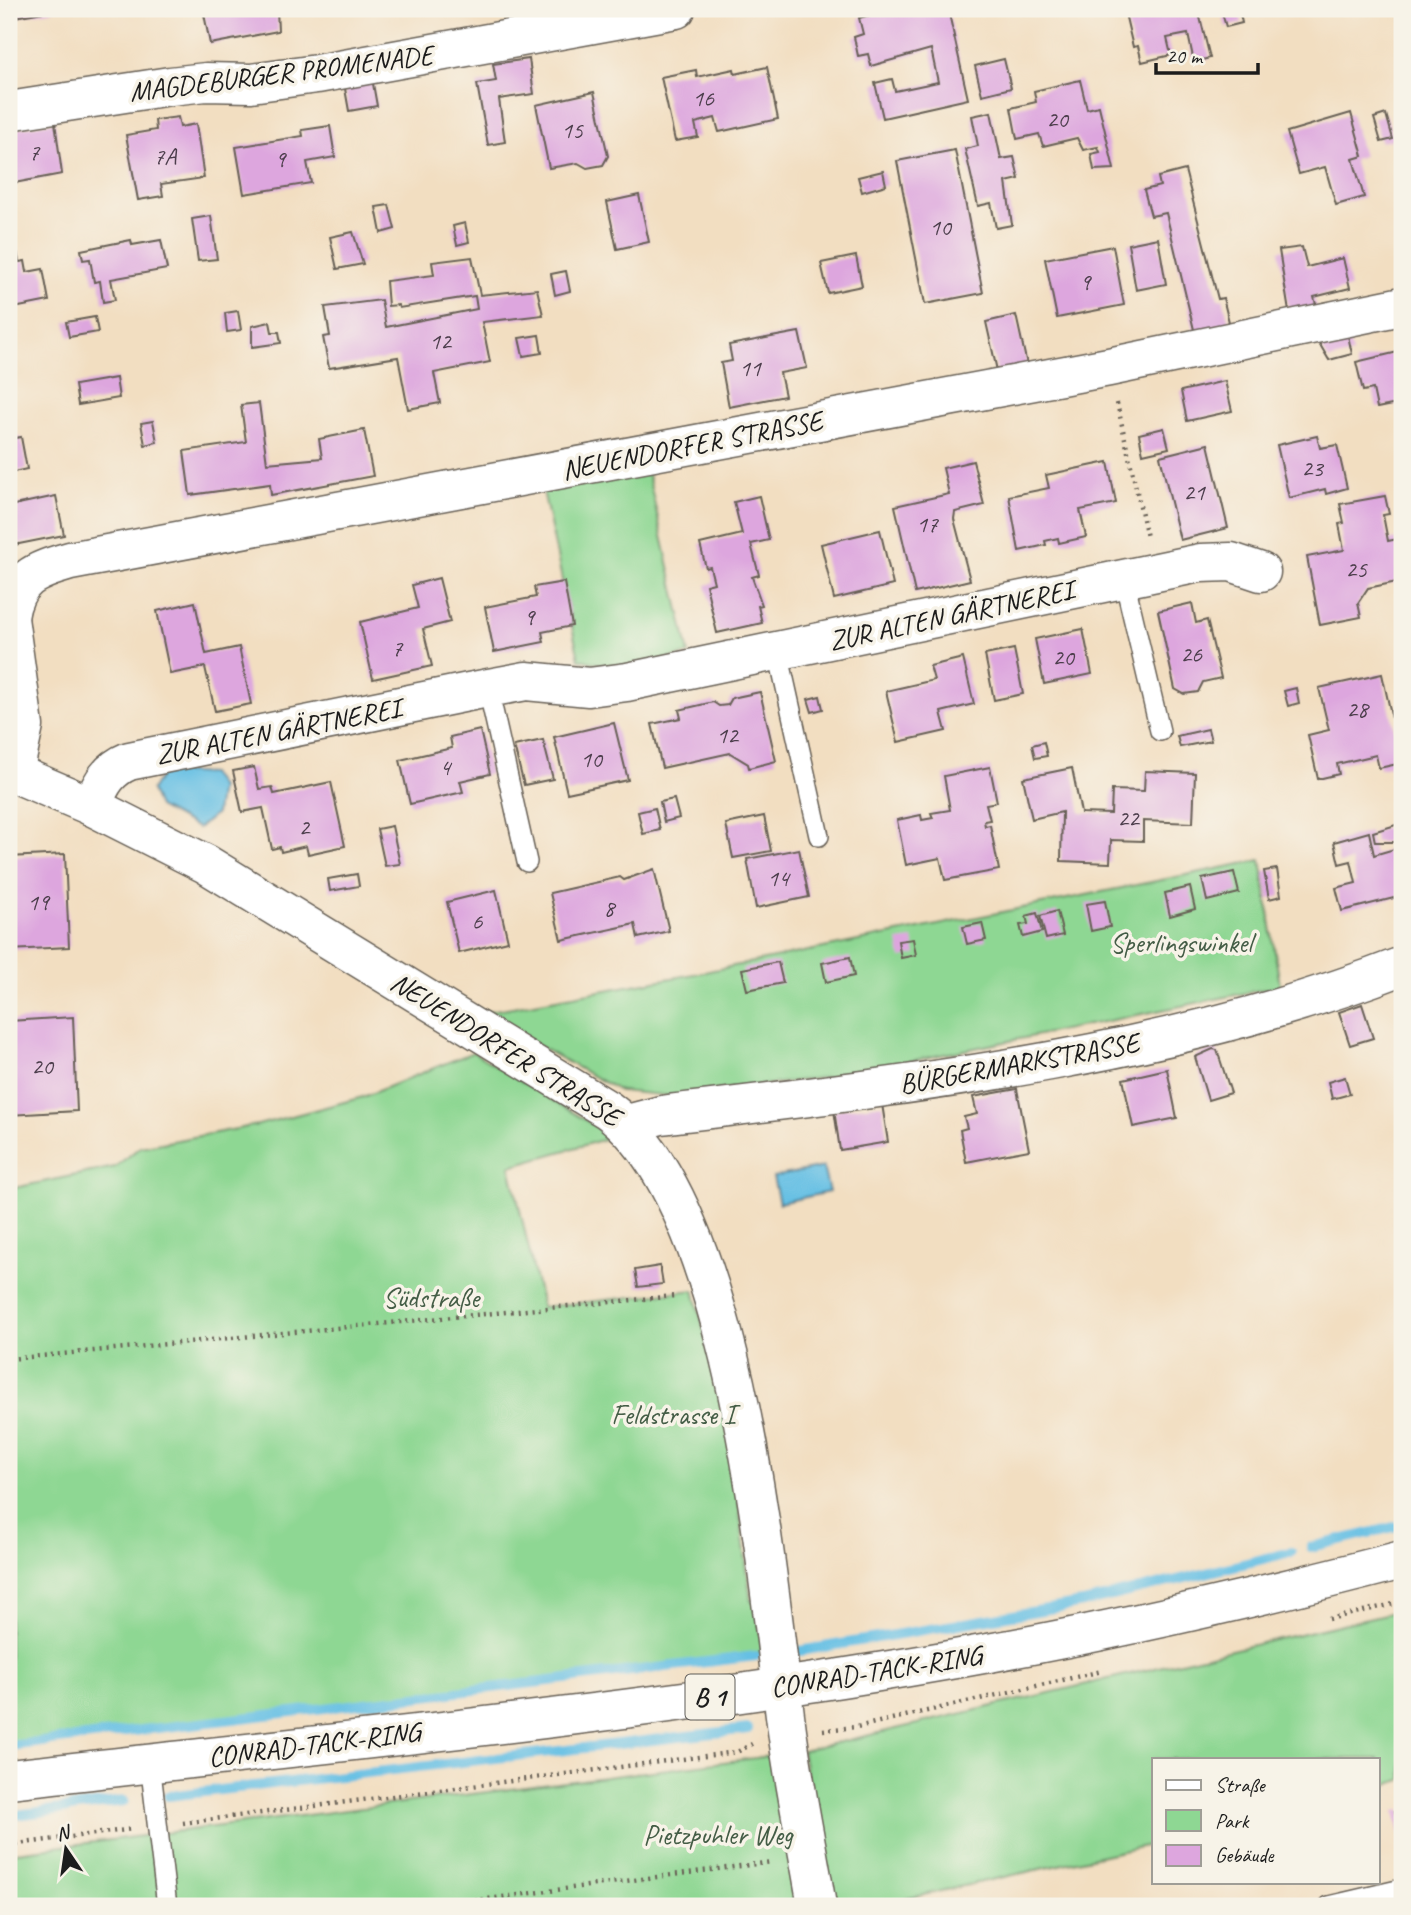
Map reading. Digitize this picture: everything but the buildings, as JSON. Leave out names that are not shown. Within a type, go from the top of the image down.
[{"type":"street","name":"MAGDEBURGER PROMENADE","points":[[9,111],[170,86],[251,83],[317,74],[677,9]]},
{"type":"street","name":"NEUENDORFER STRASSE","points":[[817,1906],[787,1728],[759,1513],[740,1408],[710,1292],[689,1230],[667,1183],[627,1124],[206,864],[91,806],[11,772],[24,726],[9,618],[12,598],[20,585],[31,575],[70,561],[1109,367],[1402,306]]},
{"type":"street","name":"ZUR ALTEN GÄRTNEREI","points":[[91,806],[114,767],[129,761],[488,688],[526,681],[589,687],[627,682],[1200,563],[1231,562],[1261,572]]},
{"type":"street","name":"BÜRGERMARKSTRASSE","points":[[627,1124],[662,1115],[942,1080],[1143,1041],[1295,1004],[1402,966]]},
{"type":"street","name":"CONRAD-TACK-RING","points":[[9,1779],[782,1687],[1105,1631],[1402,1560]]},
{"type":"lane","points":[[1140,576],[1160,731]]},
{"type":"lane","points":[[778,652],[819,836]]},
{"type":"lane","points":[[488,688],[527,862]]},
{"type":"lane","points":[[150,1763],[167,1906]]},
{"type":"lane","points":[[1329,1906],[1402,1889]]},
{"type":"path","points":[[1109,367],[1140,576]]},
{"type":"path","points":[[9,1359],[710,1292]]},
{"type":"path","points":[[9,1845],[737,1752],[772,1732],[787,1728]]},
{"type":"path","points":[[433,1906],[782,1860]]},
{"type":"green space","points":[[646,466],[689,654],[622,669],[579,659],[542,486]]},
{"type":"green space","name":"Sperlingswinkel","points":[[1261,860],[1280,986],[837,1076],[672,1096],[620,1091],[479,1013],[694,974]]},
{"type":"green space","points":[[473,1052],[613,1137],[510,1166],[542,1307],[694,1290],[730,1434],[751,1601],[756,1601],[763,1652],[9,1743],[9,1189],[115,1167],[140,1147],[258,1125],[363,1097]]},
{"type":"green space","points":[[1402,1610],[1402,1780],[1380,1786],[1380,1758],[1152,1758],[1152,1844],[873,1906],[830,1906],[802,1751]]},
{"type":"green space","name":"Pietzpuhler Weg","points":[[778,1755],[804,1906],[9,1906],[9,1853]]},
{"type":"water","points":[[163,771],[210,774],[220,787],[216,814],[198,828],[158,807],[151,791]]},
{"type":"water","points":[[823,1167],[829,1192],[779,1203],[773,1177]]},
{"type":"waterway","points":[[1311,1547],[1402,1525]]},
{"type":"waterway","points":[[800,1651],[1083,1603],[1291,1552]]},
{"type":"waterway","points":[[9,1746],[756,1656]]},
{"type":"waterway","points":[[168,1796],[748,1729]]},
{"type":"waterway","points":[[9,1816],[124,1801]]},
{"type":"park label","name":"Südstraße","points":[[431,1297]]},
{"type":"park label","name":"Feldstrasse I","points":[[673,1414]]}]
